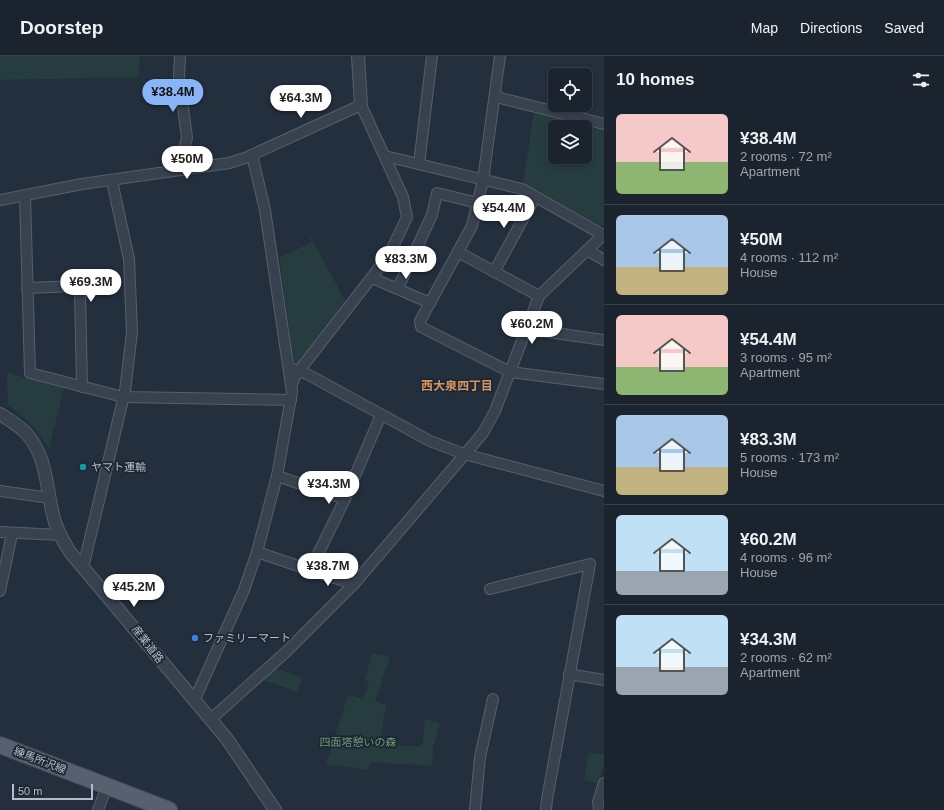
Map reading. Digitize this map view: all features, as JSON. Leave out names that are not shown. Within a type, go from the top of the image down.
[{"type":"main road","name":"練馬所沢線","points":[[0,745],[169,810]]},
{"type":"street","points":[[180,56],[179,76],[187,138],[183,153],[185,169]]},
{"type":"street","points":[[292,385],[295,376],[389,256],[407,215],[403,197],[361,105],[358,56]]},
{"type":"street","points":[[419,164],[432,56]]},
{"type":"street","points":[[500,56],[496,97],[483,180],[472,226],[420,322],[421,327],[510,372],[604,384]]},
{"type":"street","points":[[496,97],[604,124]]},
{"type":"street","points":[[0,200],[82,184],[229,163],[252,155],[361,105]]},
{"type":"street","points":[[194,701],[244,590],[257,552],[268,515],[277,476],[291,400],[292,385],[265,210],[252,155]]},
{"type":"street","points":[[210,720],[287,651],[354,584],[483,433],[495,411],[539,296],[603,234],[522,189],[385,156]]},
{"type":"street","points":[[83,568],[123,397],[132,332],[129,259],[113,186],[114,180]]},
{"type":"street","points":[[398,288],[432,215],[437,193],[478,203]]},
{"type":"street","points":[[25,196],[30,373],[123,397],[291,400]]},
{"type":"street","points":[[494,272],[534,197]]},
{"type":"street","points":[[586,250],[604,260]]},
{"type":"street","points":[[458,252],[539,296]]},
{"type":"street","points":[[372,278],[430,303]]},
{"type":"street","points":[[28,288],[75,286],[80,290],[82,387]]},
{"type":"street","points":[[527,330],[604,340]]},
{"type":"street","points":[[289,368],[300,370],[430,441],[464,454],[604,491]]},
{"type":"street","name":"産業道路","points":[[0,414],[24,430],[39,452],[43,462],[54,517],[60,535],[70,552],[127,618],[194,701],[227,739],[275,810]]},
{"type":"street","points":[[310,570],[344,499],[380,415]]},
{"type":"street","points":[[277,476],[344,499]]},
{"type":"street","points":[[0,491],[50,498]]},
{"type":"street","points":[[0,532],[12,534],[60,535]]},
{"type":"street","points":[[1,585],[12,534]]},
{"type":"street","points":[[257,552],[354,584]]},
{"type":"street","points":[[490,589],[590,564],[569,674],[546,810]]},
{"type":"street","points":[[569,674],[604,680]]},
{"type":"street","points":[[475,810],[480,757],[493,699]]},
{"type":"street","points":[[598,810],[598,802],[604,783]]},
{"type":"street","points":[[98,810],[107,786]]},
{"type":"green space","points":[[0,56],[140,56],[138,77],[0,80]]},
{"type":"green space","points":[[534,113],[563,120],[548,120],[548,164],[592,164],[592,127],[604,130],[604,225],[599,226],[523,183]]},
{"type":"green space","points":[[309,234],[346,302],[298,364],[294,362],[279,257],[311,243]]},
{"type":"green space","points":[[7,373],[64,388],[49,450],[32,425],[8,405]]},
{"type":"green space","name":"四面塔憩いの森","points":[[372,653],[390,657],[375,701],[386,705],[381,737],[400,746],[422,746],[425,719],[440,723],[433,747],[432,766],[371,762],[368,770],[326,764],[348,695],[365,699],[363,698],[369,682],[365,680]]},
{"type":"green space","points":[[276,668],[302,678],[297,692],[263,680]]},
{"type":"green space","points":[[589,753],[604,754],[604,764],[599,783],[584,780]]},
{"type":"place","name":"ヤマト運輸","points":[[83,467]]},
{"type":"place","name":"ファミリーマート","points":[[195,638]]},
{"type":"district","name":"西大泉四丁目","points":[[457,386]]}]
